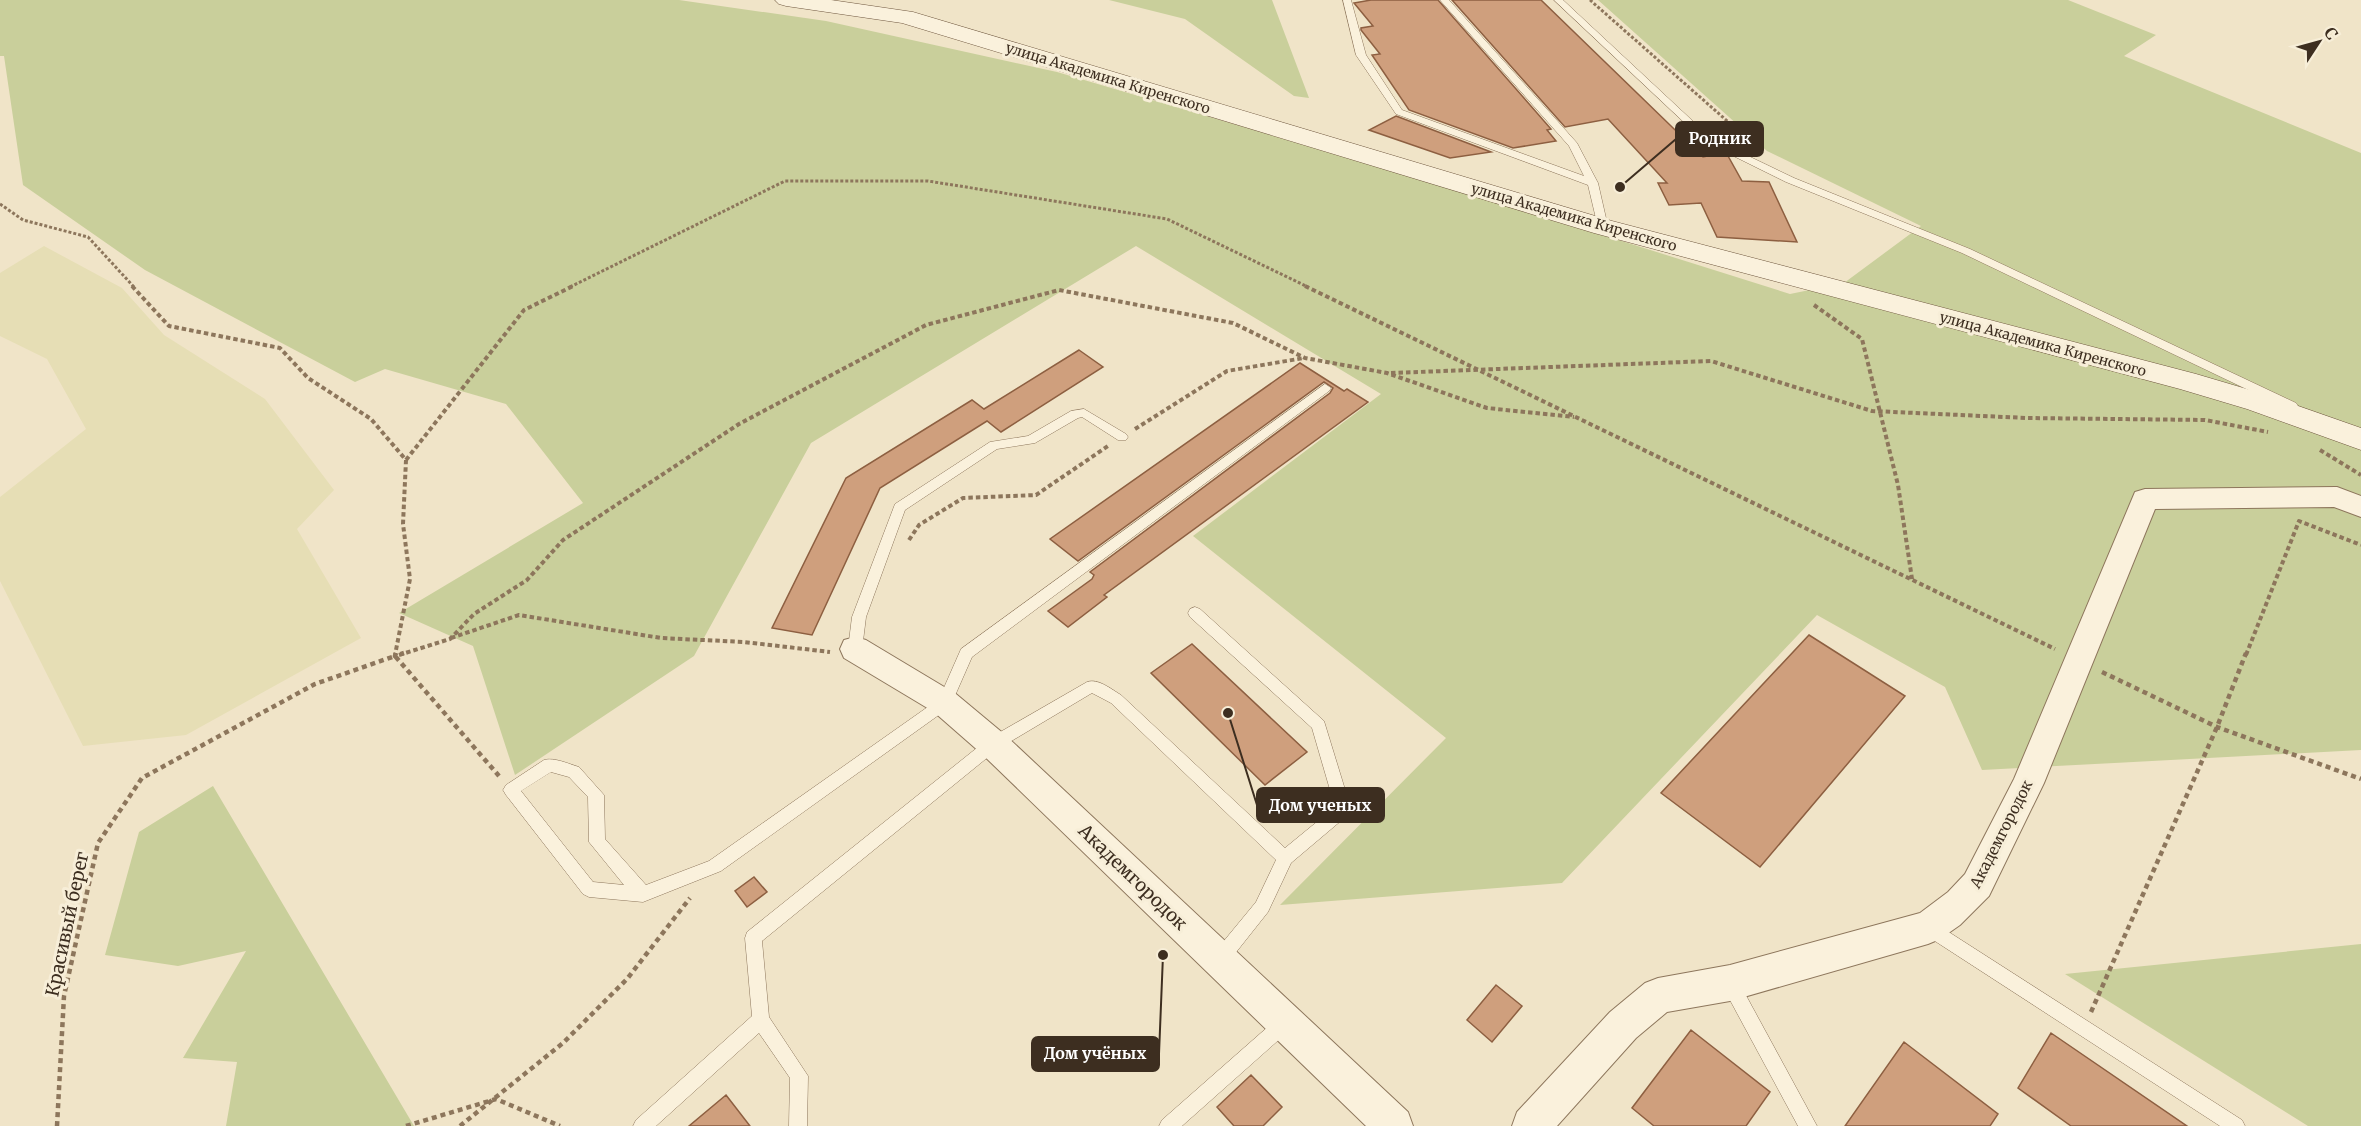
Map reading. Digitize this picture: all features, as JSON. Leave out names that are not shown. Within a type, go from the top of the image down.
[{"type":"main road","name":"улица Академика Киренского","points":[[786,0],[904,17],[1603,227],[2186,381],[2257,402],[2360,438]]},
{"type":"street","name":"Академгородок","points":[[1531,1126],[1623,1025],[1658,996],[1730,983],[1928,927],[1950,913],[1977,885],[2028,783],[2145,499],[2337,497],[2361,507]]},
{"type":"street","name":"Академгородок","points":[[855,649],[945,703],[993,744],[1070,815],[1218,961],[1394,1126]]},
{"type":"lane","points":[[1347,0],[1361,56],[1399,112],[1593,183]]},
{"type":"lane","points":[[1444,0],[1573,145],[1593,183],[1603,227]]},
{"type":"lane","points":[[1558,0],[1708,140],[1790,180],[1966,251],[2360,438]]},
{"type":"lane","points":[[643,894],[597,842],[596,795],[574,772],[549,765],[511,790],[589,889],[643,894],[715,866],[945,703],[966,653],[1325,388]]},
{"type":"lane","points":[[855,649],[860,617],[900,507],[994,445],[1031,440],[1075,414],[1084,413],[1122,437]]},
{"type":"lane","points":[[1195,613],[1318,725],[1343,809],[1285,858],[1262,907],[1218,961]]},
{"type":"lane","points":[[798,1126],[799,1076],[761,1020],[753,938],[993,744],[1092,686],[1116,699],[1285,858]]},
{"type":"lane","points":[[1928,927],[2236,1126]]},
{"type":"lane","points":[[1730,983],[1808,1126]]},
{"type":"lane","points":[[642,1126],[761,1020]]},
{"type":"lane","points":[[1168,1126],[1285,1023]]},
{"type":"path","points":[[394,656],[410,579],[403,524],[406,460],[524,310],[785,181],[928,181],[1167,219],[2217,728],[2361,779]]},
{"type":"path","points":[[0,204],[23,220],[87,237],[169,326],[280,348],[308,378],[371,419],[406,460]]},
{"type":"path","points":[[450,639],[474,614],[527,580],[563,540],[739,424],[926,325],[1059,290],[1233,323],[1305,358],[1387,373],[1487,408],[1577,417]]},
{"type":"path","points":[[1813,305],[1862,339],[1898,485],[1912,580]]},
{"type":"path","points":[[907,543],[919,525],[963,498],[1036,495],[1122,437],[1227,371],[1305,358]]},
{"type":"path","points":[[1387,373],[1482,372],[1711,361],[1872,411],[2027,418],[2205,420],[2275,433]]},
{"type":"path","points":[[2316,448],[2361,475]]},
{"type":"path","points":[[2084,1029],[2217,728],[2299,521],[2361,545]]},
{"type":"path","points":[[394,656],[519,615],[661,638],[744,642],[831,652],[855,649]]},
{"type":"path","points":[[394,656],[511,790]]},
{"type":"path","name":"Красивый берег","points":[[57,1126],[64,996],[98,843],[142,778],[315,684],[394,656]]},
{"type":"path","points":[[460,1126],[563,1043],[627,979],[715,866]]},
{"type":"path","points":[[406,1126],[496,1099],[560,1126]]},
{"type":"shaded area","points":[[44,246],[122,288],[164,335],[265,399],[334,490],[297,529],[361,638],[186,735],[83,746],[0,581],[0,497],[86,429],[47,359],[0,336],[0,273]]},
{"type":"green space","points":[[0,0],[679,0],[826,21],[1057,72],[1495,201],[1790,294],[1844,283],[1921,226],[1767,151],[1598,0],[2068,0],[2156,35],[2124,56],[2361,153],[2361,750],[1982,770],[1945,687],[1817,615],[1562,883],[1280,905],[1446,738],[1193,536],[1381,394],[1136,246],[811,443],[694,656],[515,775],[473,646],[399,613],[583,503],[506,404],[385,369],[355,382],[145,270],[23,185],[4,56],[0,56]]},
{"type":"green space","points":[[1109,0],[1272,0],[1309,98],[1294,96],[1185,19]]},
{"type":"green space","points":[[213,786],[414,1126],[226,1126],[237,1062],[183,1058],[246,951],[178,966],[105,955],[139,832]]},
{"type":"green space","points":[[2361,944],[2361,1126],[2308,1126],[2065,974]]},
{"type":"building","points":[[1371,0],[1438,0],[1551,129],[1547,130],[1556,141],[1513,148],[1409,110],[1372,55],[1380,54],[1361,30],[1361,28],[1373,26],[1354,3]]},
{"type":"building","points":[[1452,0],[1541,0],[1703,157],[1723,153],[1728,156],[1742,181],[1769,182],[1797,242],[1717,237],[1701,203],[1669,205],[1658,183],[1667,183],[1608,119],[1565,127]]},
{"type":"building","points":[[1396,116],[1491,152],[1450,158],[1369,130]]},
{"type":"building","points":[[1079,350],[1103,367],[1001,432],[987,421],[880,488],[812,635],[772,628],[846,478],[972,400],[984,409]]},
{"type":"building","points":[[1300,363],[1344,391],[1347,389],[1368,402],[1104,595],[1107,597],[1068,627],[1048,611],[1092,579],[1094,575],[1090,572],[1330,393],[1333,388],[1324,382],[1078,561],[1050,539]]},
{"type":"building","points":[[1809,635],[1905,696],[1760,867],[1661,793]]},
{"type":"building","points":[[1192,644],[1307,752],[1265,785],[1151,673]]},
{"type":"building","points":[[754,877],[767,892],[747,907],[735,891]]},
{"type":"building","points":[[1496,985],[1522,1006],[1492,1042],[1467,1020]]},
{"type":"building","points":[[1691,1030],[1770,1092],[1746,1126],[1654,1126],[1632,1108]]},
{"type":"building","points":[[2051,1033],[2187,1126],[2071,1126],[2018,1088]]},
{"type":"building","points":[[1904,1042],[1998,1114],[1990,1126],[1845,1126]]},
{"type":"building","points":[[1251,1075],[1282,1107],[1263,1126],[1234,1126],[1217,1107]]},
{"type":"building","points":[[726,1095],[750,1126],[689,1126]]},
{"type":"place","name":"Родник","points":[[1620,187]]},
{"type":"place","name":"Дом ученых","points":[[1228,713]]},
{"type":"place","name":"Дом учёных","points":[[1163,955]]}]
